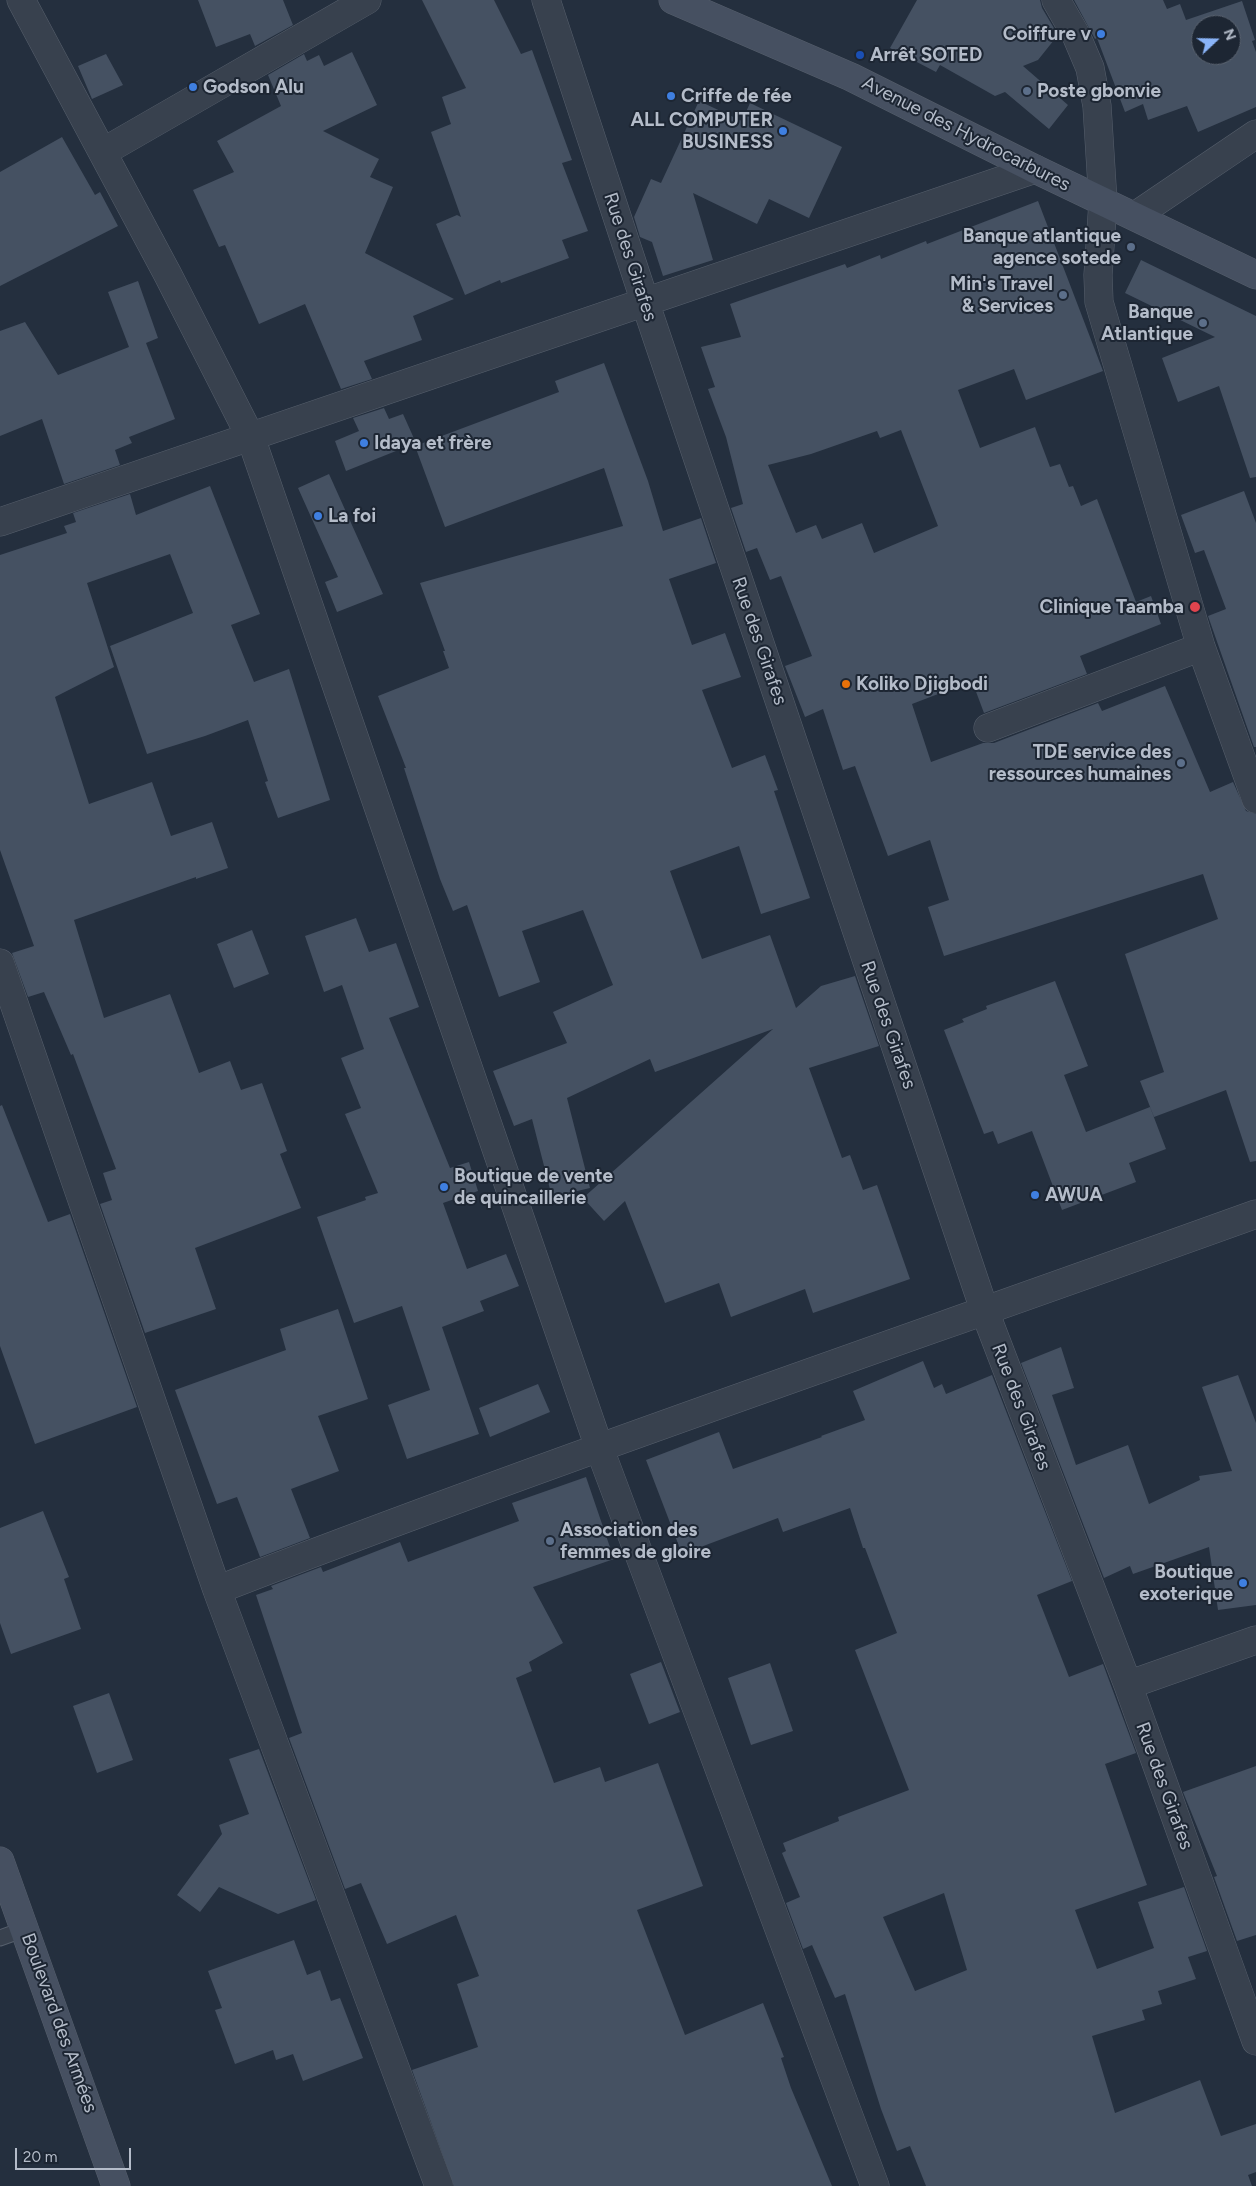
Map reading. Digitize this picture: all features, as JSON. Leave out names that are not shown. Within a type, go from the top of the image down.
[{"type":"main road","name":"Avenue des Hydrocarbures","points":[[673,0],[850,77],[1035,169],[1256,275]]},
{"type":"main road","name":"Boulevard des Armées","points":[[0,1861],[12,1934],[116,2186]]},
{"type":"street","points":[[21,0],[103,152],[251,438],[599,1447],[875,2186]]},
{"type":"street","points":[[103,152],[367,0]]},
{"type":"street","name":"Rue des Girafes","points":[[546,0],[645,302],[984,1312],[1128,1685],[1256,2041]]},
{"type":"street","points":[[1056,0],[1076,35],[1090,68],[1096,106],[1103,202],[1098,275],[1100,302],[1201,647],[1256,798]]},
{"type":"street","points":[[1135,216],[1256,134]]},
{"type":"street","points":[[0,522],[251,438],[1035,169]]},
{"type":"street","points":[[988,728],[1201,647]]},
{"type":"street","points":[[0,963],[217,1590],[439,2186]]},
{"type":"street","points":[[217,1590],[405,1518],[599,1447],[1256,1214]]},
{"type":"street","points":[[1128,1685],[1256,1640]]},
{"type":"building","points":[[198,0],[283,0],[293,25],[255,46],[250,34],[216,47]]},
{"type":"building","points":[[422,0],[494,0],[521,54],[532,50],[572,160],[562,163],[588,231],[562,240],[569,258],[501,283],[500,280],[465,295],[436,224],[457,215],[461,217],[431,132],[451,124],[442,97],[466,88]]},
{"type":"building","points":[[917,0],[1040,0],[1042,8],[1058,35],[1038,60],[1023,66],[1068,105],[1049,129],[1005,92],[995,96],[940,65],[936,72],[890,48]]},
{"type":"building","points":[[1074,0],[1163,0],[1167,9],[1180,4],[1186,20],[1191,18],[1191,65],[1241,65],[1241,15],[1201,15],[1242,1],[1255,40],[1252,41],[1256,52],[1256,107],[1198,132],[1187,106],[1148,120],[1143,104],[1125,112],[1097,38],[1095,39]]},
{"type":"building","points":[[352,52],[377,105],[323,131],[379,159],[370,177],[393,187],[365,253],[454,299],[413,316],[422,340],[364,361],[372,379],[341,389],[305,304],[259,324],[225,245],[219,247],[193,190],[234,172],[217,141],[281,106],[268,75],[304,54],[307,61],[319,55],[324,66]]},
{"type":"building","points":[[106,54],[123,85],[92,99],[78,66]]},
{"type":"building","points":[[699,101],[742,121],[750,103],[842,147],[809,218],[769,199],[757,224],[693,193],[713,260],[663,276],[652,242],[640,237],[634,217],[651,179],[661,183]]},
{"type":"building","points":[[62,137],[95,195],[100,192],[118,226],[0,286],[0,172]]},
{"type":"building","points":[[1038,201],[1103,371],[1026,400],[1014,369],[958,390],[980,448],[1035,427],[1050,467],[1060,464],[1069,487],[1073,486],[1081,506],[1097,499],[1136,602],[1151,596],[1161,624],[1080,656],[1087,674],[984,713],[972,681],[912,704],[931,762],[983,743],[994,743],[1098,703],[1102,711],[1165,686],[1210,792],[1233,782],[1246,811],[1256,814],[1256,1161],[1250,1162],[1226,1090],[1154,1117],[1140,1081],[1164,1072],[1125,954],[1218,919],[1203,874],[944,956],[928,907],[949,900],[930,840],[888,856],[855,766],[843,770],[823,709],[805,717],[785,666],[812,656],[781,576],[770,580],[757,548],[746,552],[731,508],[743,504],[726,437],[708,389],[715,387],[701,347],[741,337],[730,304],[845,264],[847,268],[880,255],[881,259],[926,241],[927,244]],"holes":[[[901,430],[938,526],[874,553],[862,523],[822,539],[816,525],[796,533],[768,465],[811,454],[877,431],[880,438]]]},
{"type":"building","points":[[1141,260],[1256,316],[1256,477],[1250,478],[1219,386],[1178,402],[1162,358],[1215,337],[1125,293]]},
{"type":"building","points":[[138,281],[158,338],[146,343],[175,419],[129,437],[132,443],[115,450],[120,465],[64,484],[42,419],[0,436],[0,331],[25,322],[58,375],[129,347],[108,292]]},
{"type":"building","points":[[604,363],[648,481],[663,531],[701,518],[716,563],[669,579],[692,645],[725,633],[741,677],[702,690],[732,768],[765,755],[778,790],[774,791],[810,898],[761,914],[739,846],[670,871],[702,959],[770,935],[796,1008],[821,986],[855,976],[879,1046],[809,1068],[842,1158],[850,1155],[863,1190],[877,1185],[910,1279],[813,1313],[805,1289],[731,1317],[719,1283],[665,1303],[625,1201],[604,1221],[583,1198],[773,1029],[655,1072],[650,1059],[567,1098],[590,1188],[552,1197],[532,1119],[514,1126],[493,1071],[567,1043],[553,1012],[613,985],[583,910],[522,931],[540,982],[499,997],[467,905],[453,911],[440,879],[404,768],[406,768],[378,696],[449,668],[443,651],[445,651],[420,583],[623,526],[604,468],[445,527],[415,446],[559,392],[555,381]]},
{"type":"building","points":[[384,408],[389,419],[403,414],[416,443],[346,471],[335,441],[359,431],[353,418]]},
{"type":"building","points":[[329,474],[383,594],[337,612],[325,582],[338,577],[298,488]]},
{"type":"building","points":[[210,486],[260,614],[231,625],[254,682],[289,669],[330,800],[278,818],[265,782],[268,781],[248,720],[147,754],[110,646],[193,613],[170,554],[87,583],[114,667],[55,697],[89,804],[152,782],[171,836],[212,822],[228,868],[196,879],[196,877],[74,920],[104,1018],[170,994],[199,1073],[230,1061],[241,1090],[262,1083],[287,1151],[280,1154],[301,1208],[195,1248],[216,1309],[145,1333],[100,1204],[112,1200],[103,1173],[116,1169],[73,1054],[71,1055],[44,992],[28,997],[12,953],[34,946],[0,850],[0,555],[67,533],[64,526],[76,522],[73,513],[130,494],[136,515]]},
{"type":"building","points":[[1244,491],[1256,523],[1256,747],[1254,747],[1208,616],[1226,609],[1204,550],[1195,553],[1181,515]]},
{"type":"building","points":[[356,918],[369,952],[396,943],[419,1007],[389,1018],[450,1168],[469,1162],[478,1191],[443,1203],[467,1269],[506,1254],[519,1286],[480,1301],[484,1311],[442,1327],[479,1434],[407,1459],[388,1405],[430,1390],[402,1306],[354,1323],[317,1217],[366,1200],[365,1197],[378,1193],[345,1114],[361,1108],[341,1058],[364,1049],[342,985],[324,992],[305,936]]},
{"type":"building","points":[[252,930],[269,974],[234,988],[217,944]]},
{"type":"building","points":[[1055,981],[1088,1066],[1064,1075],[1086,1132],[1150,1107],[1166,1149],[1129,1163],[1136,1182],[1062,1210],[1032,1131],[998,1144],[993,1131],[984,1134],[944,1030],[964,1022],[962,1019],[987,1009],[986,1006]]},
{"type":"building","points":[[2,1105],[48,1222],[70,1214],[137,1407],[35,1444],[0,1346],[0,1106]]},
{"type":"building","points":[[338,1309],[368,1399],[318,1416],[339,1471],[291,1489],[310,1538],[260,1557],[237,1497],[217,1504],[175,1390],[286,1350],[280,1329]]},
{"type":"building","points":[[1061,1347],[1074,1388],[1052,1395],[1076,1465],[1128,1445],[1149,1504],[1200,1480],[1199,1476],[1232,1471],[1202,1387],[1238,1375],[1256,1423],[1256,1605],[1218,1610],[1209,1547],[1133,1574],[1130,1566],[1104,1578],[1021,1363]]},
{"type":"building","points":[[923,1361],[934,1388],[942,1384],[946,1394],[992,1375],[1072,1581],[1037,1595],[1069,1677],[1103,1664],[1136,1753],[1105,1764],[1147,1885],[1075,1910],[1097,1969],[1154,1948],[1138,1902],[1184,1887],[1207,1951],[1188,1957],[1196,1979],[1158,1991],[1162,2004],[1142,2010],[1145,2020],[1092,2036],[1115,2113],[1200,2080],[1221,2136],[1256,2124],[1256,2172],[1248,2175],[1252,2186],[926,2186],[910,2146],[897,2151],[881,2109],[845,1994],[835,1998],[812,1945],[803,1949],[786,1903],[800,1897],[782,1853],[786,1851],[783,1843],[839,1821],[838,1817],[909,1790],[855,1650],[897,1633],[865,1548],[863,1548],[850,1508],[783,1532],[778,1518],[682,1554],[646,1460],[719,1432],[733,1469],[865,1420],[853,1391]],"holes":[[[944,1893],[967,1970],[915,1991],[883,1917]]]},
{"type":"building","points":[[538,1384],[550,1412],[490,1437],[479,1408]]},
{"type":"building","points":[[586,1477],[614,1559],[533,1587],[563,1643],[529,1662],[532,1671],[516,1678],[554,1783],[600,1767],[605,1782],[658,1763],[703,1886],[637,1910],[685,2035],[763,2003],[784,2057],[781,2058],[791,2088],[832,2186],[454,2186],[412,2070],[478,2047],[457,1984],[479,1976],[456,1915],[387,1944],[361,1883],[345,1889],[289,1738],[302,1733],[256,1595],[273,1589],[271,1586],[321,1567],[323,1572],[400,1542],[408,1562],[519,1521],[512,1503]]},
{"type":"building","points":[[43,1511],[69,1577],[64,1579],[81,1629],[11,1654],[0,1623],[0,1528]]},
{"type":"building","points":[[661,1662],[680,1712],[649,1724],[630,1674]]},
{"type":"building","points":[[770,1663],[793,1731],[751,1745],[728,1678]]},
{"type":"building","points":[[109,1693],[133,1760],[97,1773],[73,1706]]},
{"type":"building","points":[[259,1749],[316,1900],[278,1914],[219,1887],[200,1912],[177,1895],[222,1834],[219,1825],[249,1814],[229,1759]]},
{"type":"building","points":[[1256,1766],[1256,1935],[1237,1941],[1214,1877],[1217,1876],[1183,1792]]},
{"type":"building","points":[[294,1940],[307,1975],[320,1970],[331,2001],[340,1998],[363,2058],[303,2081],[293,2054],[276,2060],[273,2050],[235,2064],[215,2010],[222,2008],[208,1971]]},
{"type":"place","name":"Coiffure v","points":[[1101,34]]},
{"type":"place","name":"Arrêt SOTED","points":[[860,55]]},
{"type":"place","name":"Godson Alu","points":[[193,87]]},
{"type":"place","name":"Poste gbonvie","points":[[1027,91]]},
{"type":"place","name":"Criffe de fée","points":[[671,96]]},
{"type":"place","name":"ALL COMPUTER BUSINESS","points":[[783,131]]},
{"type":"place","name":"Banque atlantique agence sotede","points":[[1131,247]]},
{"type":"place","name":"Min's Travel & Services","points":[[1063,295]]},
{"type":"place","name":"Banque Atlantique","points":[[1203,323]]},
{"type":"place","name":"Idaya et frère","points":[[364,443]]},
{"type":"place","name":"La foi","points":[[318,516]]},
{"type":"place","name":"Clinique Taamba","points":[[1195,607]]},
{"type":"place","name":"Koliko Djigbodi","points":[[846,684]]},
{"type":"place","name":"TDE service des ressources humaines","points":[[1181,763]]},
{"type":"place","name":"Boutique de vente de quincaillerie","points":[[444,1187]]},
{"type":"place","name":"AWUA","points":[[1035,1195]]},
{"type":"place","name":"Association des femmes de gloire","points":[[550,1541]]},
{"type":"place","name":"Boutique exoterique","points":[[1243,1583]]}]
